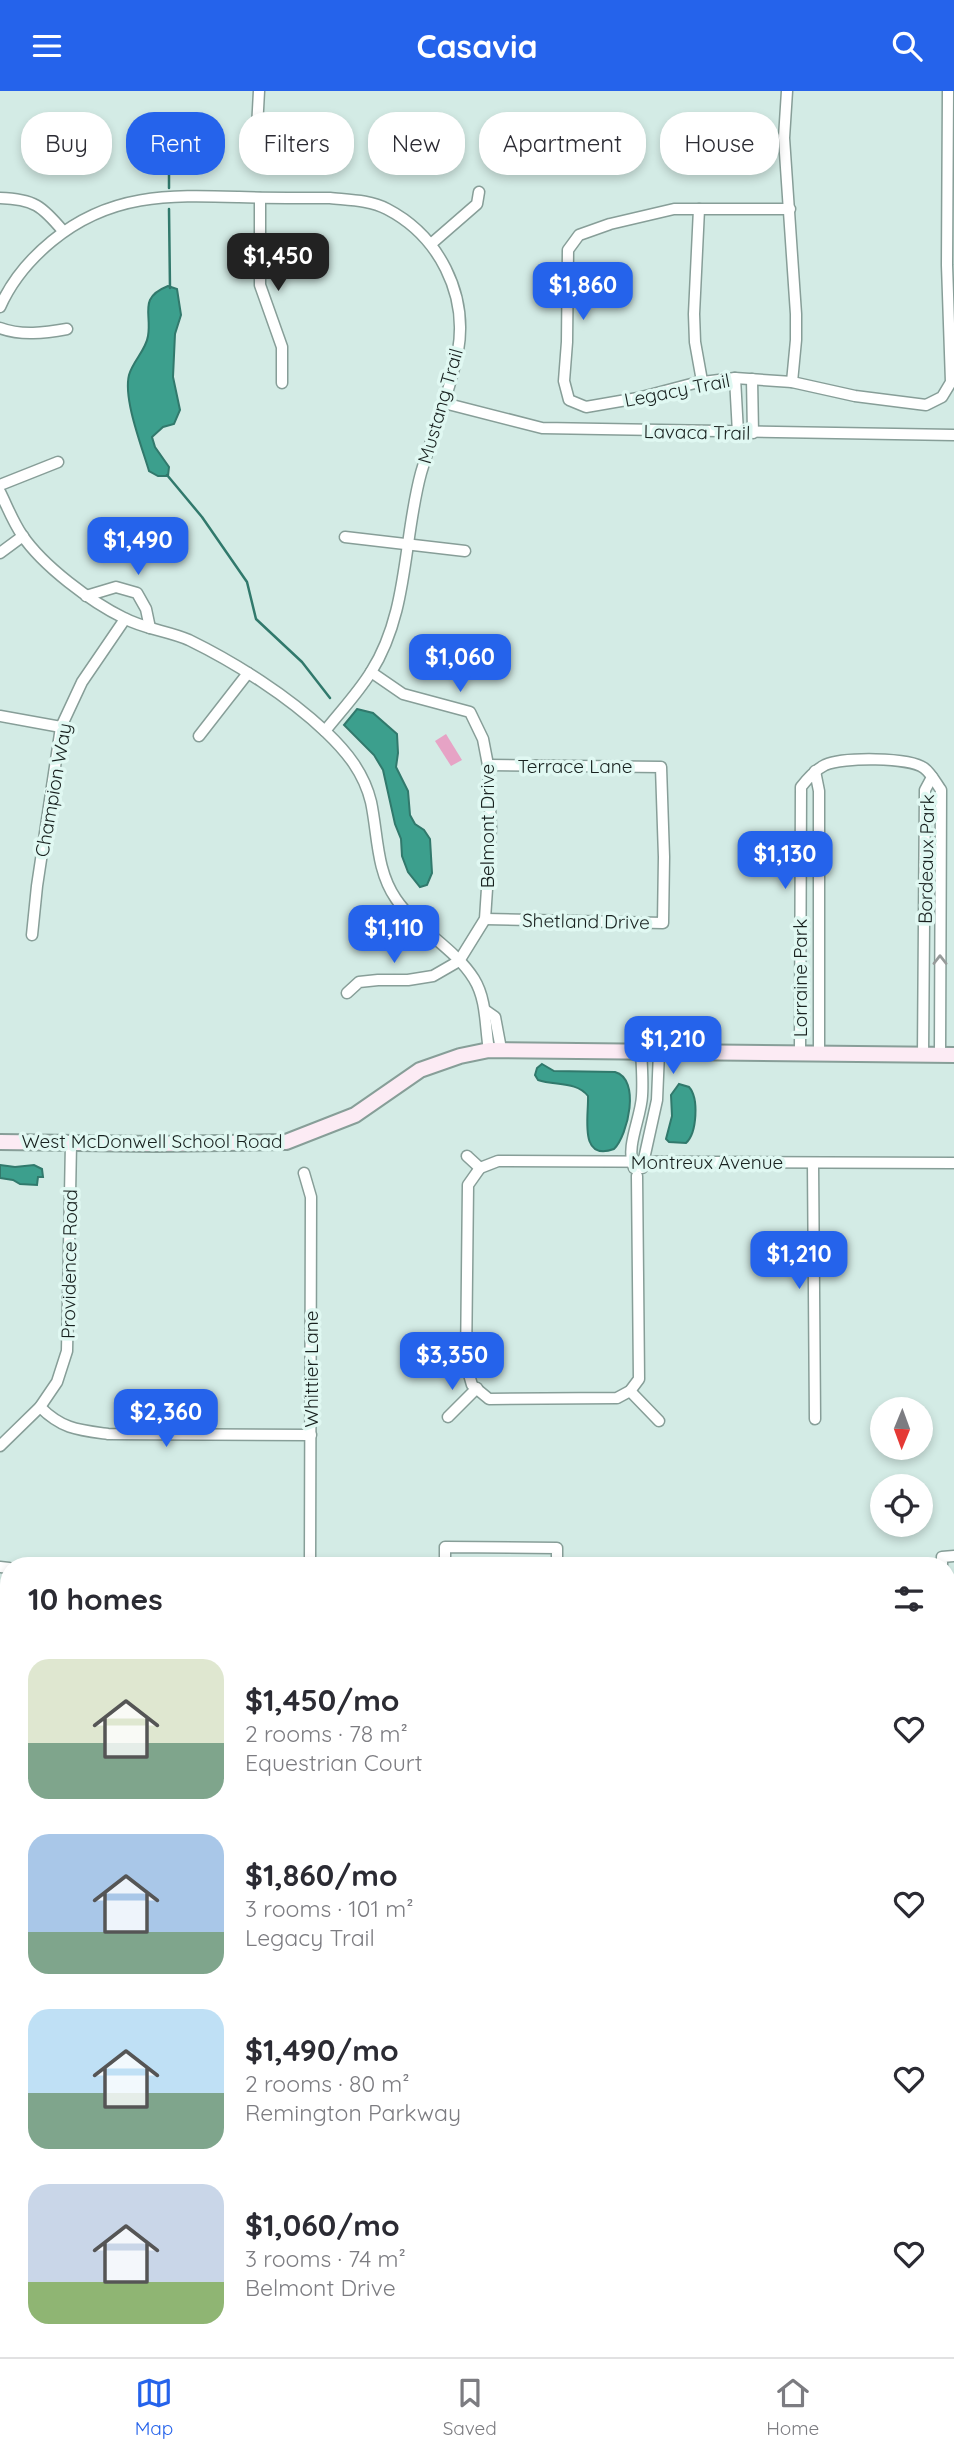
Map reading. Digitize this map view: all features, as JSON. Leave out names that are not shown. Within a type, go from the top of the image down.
[{"type":"main road","name":"West McDonwell School Road","points":[[0,1142],[156,1145],[286,1142],[355,1115],[420,1070],[460,1056],[495,1050],[947,1055]]},
{"type":"street","points":[[258,112],[259,91]]},
{"type":"street","points":[[787,91],[784,138],[796,340],[792,382]]},
{"type":"street","name":"Legacy Trail","points":[[790,209],[674,209],[610,224],[579,235],[568,250],[564,381],[569,400],[586,407],[638,398],[702,381],[735,378],[792,382],[855,396],[926,405],[942,397],[951,382],[948,91]]},
{"type":"street","points":[[431,244],[477,204],[479,192]]},
{"type":"street","name":"Mustang Trail","points":[[0,307],[20,272],[63,232],[88,216],[118,204],[153,197],[330,198],[359,201],[385,208],[409,223],[431,244],[456,292],[461,322],[458,351],[421,474],[410,544],[393,621],[371,672],[325,731]]},
{"type":"street","points":[[0,198],[22,199],[38,204],[63,232]]},
{"type":"street","points":[[260,198],[260,285],[282,347],[282,383]]},
{"type":"street","points":[[699,209],[694,314],[695,342],[702,381]]},
{"type":"street","points":[[0,328],[46,333],[67,329]]},
{"type":"street","points":[[735,378],[738,433]]},
{"type":"street","points":[[752,379],[753,433]]},
{"type":"street","name":"Lavaca Trail","points":[[444,403],[542,428],[954,436]]},
{"type":"street","points":[[0,485],[58,462]]},
{"type":"street","points":[[0,492],[23,536],[52,567],[86,596],[125,619],[186,639],[248,673],[325,731],[347,754],[358,769],[371,802],[382,869],[396,899],[413,920],[459,961],[474,979],[485,1010],[495,1017],[495,1050]]},
{"type":"street","points":[[0,553],[23,536]]},
{"type":"street","points":[[345,537],[465,551]]},
{"type":"street","points":[[86,596],[116,587],[137,593],[146,609],[150,628]]},
{"type":"street","name":"Champion Way","points":[[33,935],[37,885],[61,727],[82,682],[125,619]]},
{"type":"street","name":"Belmont Drive","points":[[371,672],[403,694],[470,712],[483,739],[488,765],[491,828],[485,919],[459,961]]},
{"type":"street","points":[[199,736],[248,673]]},
{"type":"street","points":[[0,716],[61,727]]},
{"type":"street","points":[[815,771],[835,761],[889,760],[912,762],[925,768],[932,777]]},
{"type":"street","name":"Terrace Lane","points":[[488,765],[661,767],[664,857]]},
{"type":"street","name":"Lorraine Park","points":[[800,1053],[801,787],[815,771]]},
{"type":"street","name":"Lorraine Park","points":[[815,771],[819,791],[819,1054]]},
{"type":"street","name":"Bordeaux Park","points":[[923,1055],[925,790],[932,777],[941,790],[940,1014],[947,1055]]},
{"type":"street","name":"Shetland Drive","points":[[485,919],[663,923],[664,857]]},
{"type":"street","points":[[347,993],[359,982],[433,976],[459,961]]},
{"type":"street","points":[[923,1014],[940,1014]]},
{"type":"street","points":[[800,1016],[819,1016]]},
{"type":"street","points":[[638,1176],[631,1162],[642,1096],[641,1051]]},
{"type":"street","points":[[467,1156],[480,1168],[468,1185],[466,1364],[472,1385],[489,1399],[617,1398],[630,1391],[639,1379],[638,1176],[644,1162],[657,1100],[659,1052]]},
{"type":"street","name":"Providence Road","points":[[0,1446],[40,1407],[57,1382],[67,1351],[71,1143]]},
{"type":"street","name":"Montreux Avenue","points":[[480,1168],[498,1161],[954,1163]]},
{"type":"street","points":[[813,1163],[815,1419]]},
{"type":"street","name":"Whittier Lane","points":[[304,1173],[311,1197],[310,1557]]},
{"type":"street","points":[[448,1417],[477,1388]]},
{"type":"street","points":[[630,1391],[660,1421]]},
{"type":"street","points":[[40,1407],[55,1422],[75,1430],[108,1434],[311,1434]]},
{"type":"street","points":[[445,1557],[445,1547],[557,1548],[557,1557]]},
{"type":"shaded area","points":[[168,286],[177,289],[181,315],[175,334],[173,377],[180,410],[174,424],[163,427],[152,437],[155,447],[169,467],[168,476],[158,476],[149,471],[134,423],[128,385],[131,370],[147,341],[150,301]]},
{"type":"shaded area","points":[[357,709],[373,713],[397,734],[396,767],[408,791],[410,815],[430,839],[432,873],[427,885],[420,887],[408,872],[383,770],[374,755],[344,725]]},
{"type":"shaded area","points":[[446,734],[462,760],[451,766],[435,741]]},
{"type":"shaded area","points":[[542,1064],[554,1071],[615,1072],[623,1077],[628,1085],[629,1108],[624,1132],[614,1149],[595,1149],[588,1135],[588,1096],[578,1088],[538,1080],[535,1075]]},
{"type":"shaded area","points":[[679,1084],[689,1087],[695,1107],[693,1132],[686,1143],[669,1142],[666,1139],[672,1116],[671,1095]]},
{"type":"shaded area","points":[[0,1165],[34,1165],[42,1169],[43,1177],[38,1177],[37,1185],[20,1184],[0,1178]]},
{"type":"waterway","points":[[169,175],[169,188]]},
{"type":"waterway","points":[[169,209],[170,288]]},
{"type":"waterway","points":[[167,475],[202,517],[247,582],[256,619],[302,662],[330,698]]}]
